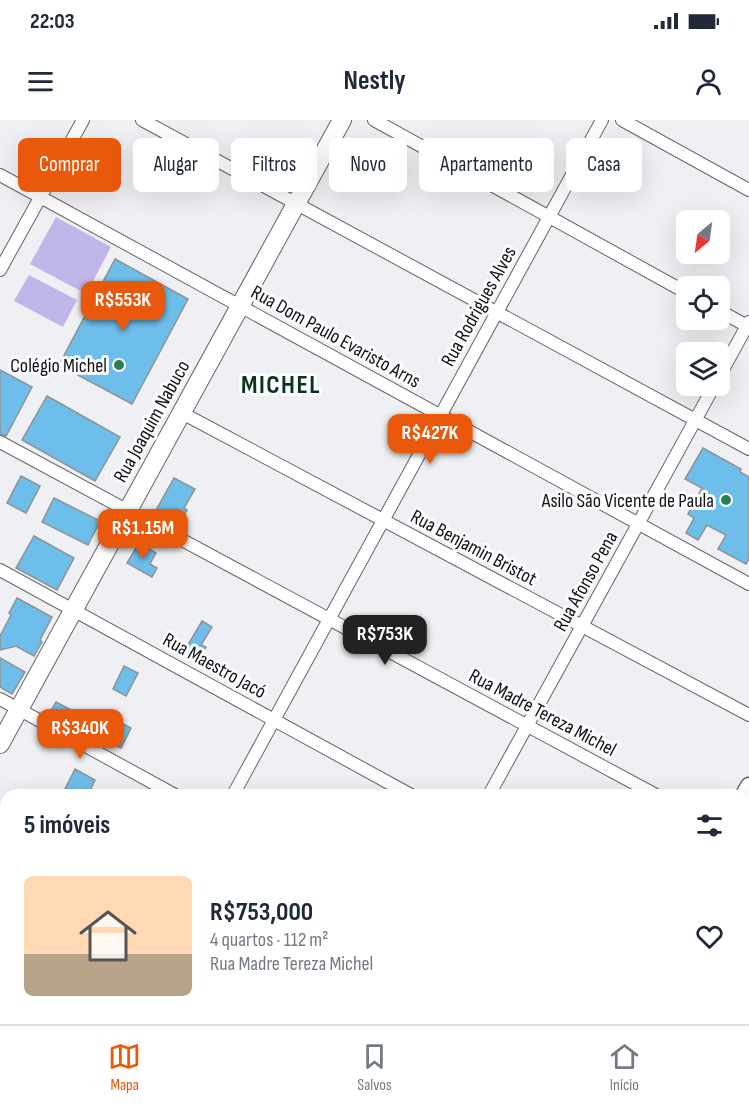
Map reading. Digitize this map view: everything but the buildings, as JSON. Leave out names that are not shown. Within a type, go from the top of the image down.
[{"type":"main road","name":"Rua Joaquim Nabuco","points":[[0,744],[342,120]]},
{"type":"street","points":[[0,270],[83,120]]},
{"type":"street","points":[[142,120],[749,449]]},
{"type":"street","points":[[374,120],[676,287]]},
{"type":"street","name":"Rua Rodrigues Alves","points":[[236,789],[602,120]]},
{"type":"street","points":[[622,120],[749,190]]},
{"type":"street","name":"Rua Dom Paulo Evaristo Arns","points":[[0,175],[749,584]]},
{"type":"street","points":[[730,316],[748,325],[730,357]]},
{"type":"street","name":"Rua Afonso Pena","points":[[492,789],[708,396]]},
{"type":"street","name":"Rua Benjamin Bristot","points":[[182,413],[749,715]]},
{"type":"street","name":"Rua Madre Tereza Michel","points":[[0,442],[645,789]]},
{"type":"street","name":"Rua Maestro Jacó","points":[[0,570],[400,789]]},
{"type":"street","points":[[0,699],[163,789]]},
{"type":"shaded area","points":[[56,217],[111,247],[86,294],[30,264]]},
{"type":"shaded area","points":[[29,275],[77,300],[63,327],[14,301]]},
{"type":"place","name":"Colégio Michel","points":[[119,365]]},
{"type":"place","name":"Asilo São Vicente de Paula","points":[[726,500]]},
{"type":"district","name":"MICHEL","points":[[281,384]]}]
